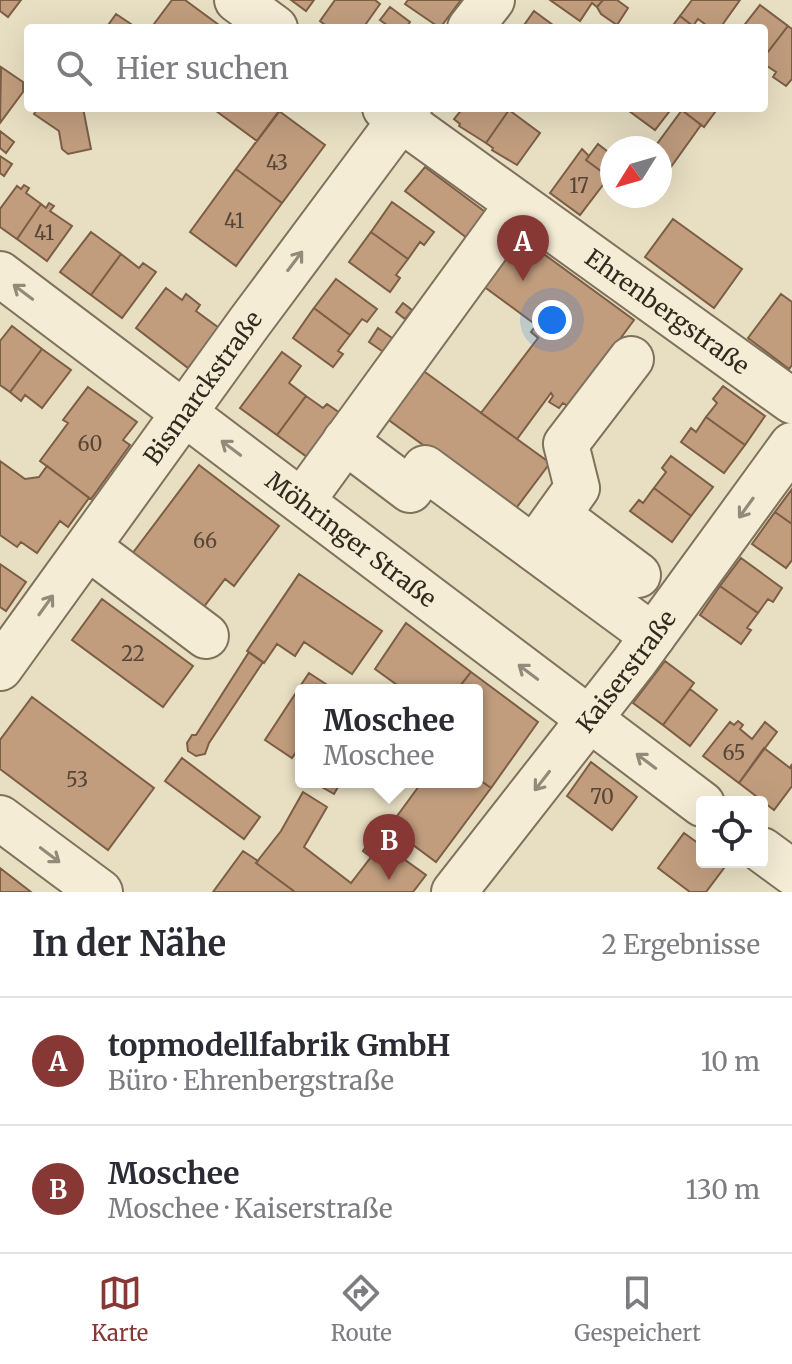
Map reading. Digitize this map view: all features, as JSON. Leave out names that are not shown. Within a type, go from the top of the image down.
[{"type":"street","points":[[237,0],[270,24]]},
{"type":"street","points":[[473,24],[492,0]]},
{"type":"street","name":"Ehrenbergstraße","points":[[398,112],[518,204],[792,401]]},
{"type":"street","name":"Bismarckstraße","points":[[0,668],[398,112]]},
{"type":"street","points":[[302,501],[518,204]]},
{"type":"street","name":"Möhringer Straße","points":[[0,274],[696,800]]},
{"type":"street","points":[[546,532],[577,488],[566,444],[631,359]]},
{"type":"street","points":[[345,441],[410,490],[425,468],[546,532],[638,575]]},
{"type":"street","name":"Kaiserstraße","points":[[454,892],[590,720],[792,445]]},
{"type":"street","points":[[546,532],[653,636]]},
{"type":"street","points":[[88,547],[206,636]]},
{"type":"street","points":[[0,818],[100,892]]},
{"type":"street","points":[[768,854],[792,872]]},
{"type":"building","points":[[0,0],[21,0],[8,17],[0,11]]},
{"type":"building","points":[[172,0],[185,0],[218,24],[154,24]]},
{"type":"building","points":[[291,0],[314,0],[306,11]]},
{"type":"building","points":[[335,0],[375,0],[380,4],[366,24],[324,24],[320,21]]},
{"type":"building","points":[[408,0],[461,0],[443,24],[434,24],[405,4]]},
{"type":"building","points":[[550,0],[603,0],[597,7],[592,3],[580,21]]},
{"type":"building","points":[[603,0],[617,0],[628,8],[616,24],[601,14],[597,7]]},
{"type":"building","points":[[692,0],[740,0],[723,24],[705,24],[698,19],[690,24],[680,16]]},
{"type":"building","points":[[760,5],[788,26],[768,52],[768,24],[745,24]]},
{"type":"building","points":[[390,7],[410,22],[386,24],[380,20]]},
{"type":"building","points":[[534,11],[552,24],[525,24]]},
{"type":"building","points":[[116,14],[131,24],[109,24]]},
{"type":"building","points":[[680,16],[690,24],[674,24]]},
{"type":"building","points":[[788,26],[792,29],[792,79],[786,86],[773,77],[776,72],[768,67],[768,52]]},
{"type":"building","points":[[1,67],[23,82],[23,92],[0,123]]},
{"type":"building","points":[[84,112],[91,149],[68,154],[62,149],[59,131],[34,114]]},
{"type":"building","points":[[217,112],[279,112],[257,141]]},
{"type":"building","points":[[278,112],[325,145],[282,203],[236,169]]},
{"type":"building","points":[[460,112],[508,112],[486,143],[459,126],[454,119]]},
{"type":"building","points":[[508,112],[540,133],[517,165],[486,143]]},
{"type":"building","points":[[630,112],[669,112],[655,130]]},
{"type":"building","points":[[681,112],[701,125],[672,165],[672,136],[663,136]]},
{"type":"building","points":[[684,112],[715,112],[704,127]]},
{"type":"building","points":[[0,131],[14,142],[6,153],[0,148]]},
{"type":"building","points":[[598,144],[600,146],[600,170],[586,160]]},
{"type":"building","points":[[582,149],[589,156],[586,160],[600,170],[600,189],[580,215],[550,193]]},
{"type":"building","points":[[0,156],[12,164],[4,176],[0,173]]},
{"type":"building","points":[[425,167],[488,214],[471,241],[405,191]]},
{"type":"building","points":[[236,169],[282,203],[236,266],[190,232]]},
{"type":"building","points":[[24,185],[29,188],[26,193],[41,204],[17,239],[0,227],[0,209],[17,186],[21,189]]},
{"type":"building","points":[[392,202],[434,232],[424,245],[420,242],[408,259],[371,232]]},
{"type":"building","points":[[49,203],[54,206],[50,211],[72,226],[47,261],[17,239],[41,204],[46,208]]},
{"type":"building","points":[[673,219],[742,269],[714,308],[645,257]]},
{"type":"building","points":[[511,230],[634,320],[578,396],[582,416],[563,403],[559,408],[549,402],[553,396],[551,393],[517,439],[481,413],[538,338],[531,332],[536,325],[475,280]]},
{"type":"building","points":[[91,232],[121,254],[91,295],[60,272]]},
{"type":"building","points":[[371,232],[408,259],[396,275],[400,278],[390,292],[349,262]]},
{"type":"building","points":[[121,254],[139,268],[143,263],[156,272],[122,318],[91,295]]},
{"type":"building","points":[[336,279],[377,309],[367,322],[362,319],[350,335],[314,308]]},
{"type":"building","points":[[166,288],[182,300],[186,294],[200,305],[196,311],[219,328],[188,368],[136,328]]},
{"type":"building","points":[[781,294],[792,302],[792,365],[789,369],[748,338]]},
{"type":"building","points":[[403,303],[412,310],[405,319],[396,312]]},
{"type":"building","points":[[314,308],[350,335],[338,351],[343,354],[333,367],[293,338]]},
{"type":"building","points":[[12,326],[42,349],[10,392],[0,385],[0,341]]},
{"type":"building","points":[[378,328],[402,345],[392,358],[369,342]]},
{"type":"building","points":[[42,349],[71,370],[42,408],[25,395],[21,401],[10,392]]},
{"type":"building","points":[[282,352],[301,366],[289,383],[306,396],[277,435],[240,408]]},
{"type":"building","points":[[414,364],[550,463],[514,511],[379,413]]},
{"type":"building","points":[[723,386],[765,416],[745,445],[706,417],[717,403],[713,399]]},
{"type":"building","points":[[88,387],[137,422],[123,440],[130,445],[91,499],[40,461],[68,423],[63,420]]},
{"type":"building","points":[[306,396],[323,408],[327,404],[340,413],[307,457],[277,435]]},
{"type":"building","points":[[706,417],[745,445],[724,473],[681,442],[691,428],[696,432]]},
{"type":"building","points":[[671,456],[713,487],[691,516],[654,488],[666,472],[662,468]]},
{"type":"building","points":[[0,461],[25,479],[39,477],[47,466],[89,498],[68,527],[60,521],[37,553],[21,542],[17,547],[0,535]]},
{"type":"building","points":[[199,465],[279,526],[234,586],[225,579],[203,608],[132,554]]},
{"type":"building","points":[[654,488],[691,516],[672,542],[630,511],[639,500],[643,503]]},
{"type":"building","points":[[792,489],[792,524],[775,512]]},
{"type":"building","points":[[775,512],[792,524],[792,560],[786,568],[752,544]]},
{"type":"building","points":[[741,558],[782,588],[773,602],[768,599],[758,613],[720,586]]},
{"type":"building","points":[[0,564],[26,582],[6,611],[0,607]]},
{"type":"building","points":[[299,574],[382,631],[352,674],[304,642],[295,656],[277,644],[264,663],[247,651]]},
{"type":"building","points":[[720,586],[758,613],[747,628],[751,630],[741,644],[700,615]]},
{"type":"building","points":[[102,599],[193,666],[163,707],[72,640]]},
{"type":"building","points":[[406,623],[471,672],[462,684],[396,684],[375,669]]},
{"type":"building","points":[[249,652],[263,662],[209,743],[205,754],[196,756],[188,751],[187,743],[192,735],[196,735]]},
{"type":"building","points":[[665,661],[694,683],[663,725],[633,703]]},
{"type":"building","points":[[471,672],[538,722],[491,788],[483,782],[483,684],[462,684]]},
{"type":"building","points":[[309,673],[326,684],[302,684]]},
{"type":"building","points":[[690,689],[717,710],[690,746],[663,725]]},
{"type":"building","points":[[295,694],[295,754],[292,758],[265,740]]},
{"type":"building","points":[[32,697],[154,788],[108,850],[0,769],[0,740]]},
{"type":"building","points":[[738,721],[743,725],[740,729],[752,739],[765,722],[777,732],[739,783],[703,756],[730,722],[734,725]]},
{"type":"building","points":[[764,748],[790,768],[792,764],[792,786],[774,810],[768,805],[768,796],[756,796],[739,783]]},
{"type":"building","points":[[182,758],[260,817],[244,839],[165,781]]},
{"type":"building","points":[[591,762],[637,797],[612,830],[567,796]]},
{"type":"building","points":[[483,782],[491,788],[436,862],[389,827],[418,788],[483,788]]},
{"type":"building","points":[[324,788],[338,788],[334,794]]},
{"type":"building","points":[[303,792],[327,807],[304,847],[351,883],[371,857],[363,851],[373,837],[426,875],[413,892],[295,892],[256,863],[281,831]]},
{"type":"building","points":[[684,833],[696,842],[696,868],[724,868],[706,892],[690,892],[658,868]]},
{"type":"building","points":[[243,851],[258,861],[256,863],[295,892],[213,892]]},
{"type":"building","points":[[0,868],[31,892],[0,892]]},
{"type":"place","name":"topmodellfabrik GmbH","points":[[523,281]]},
{"type":"place","name":"Moschee","points":[[389,880]]}]
